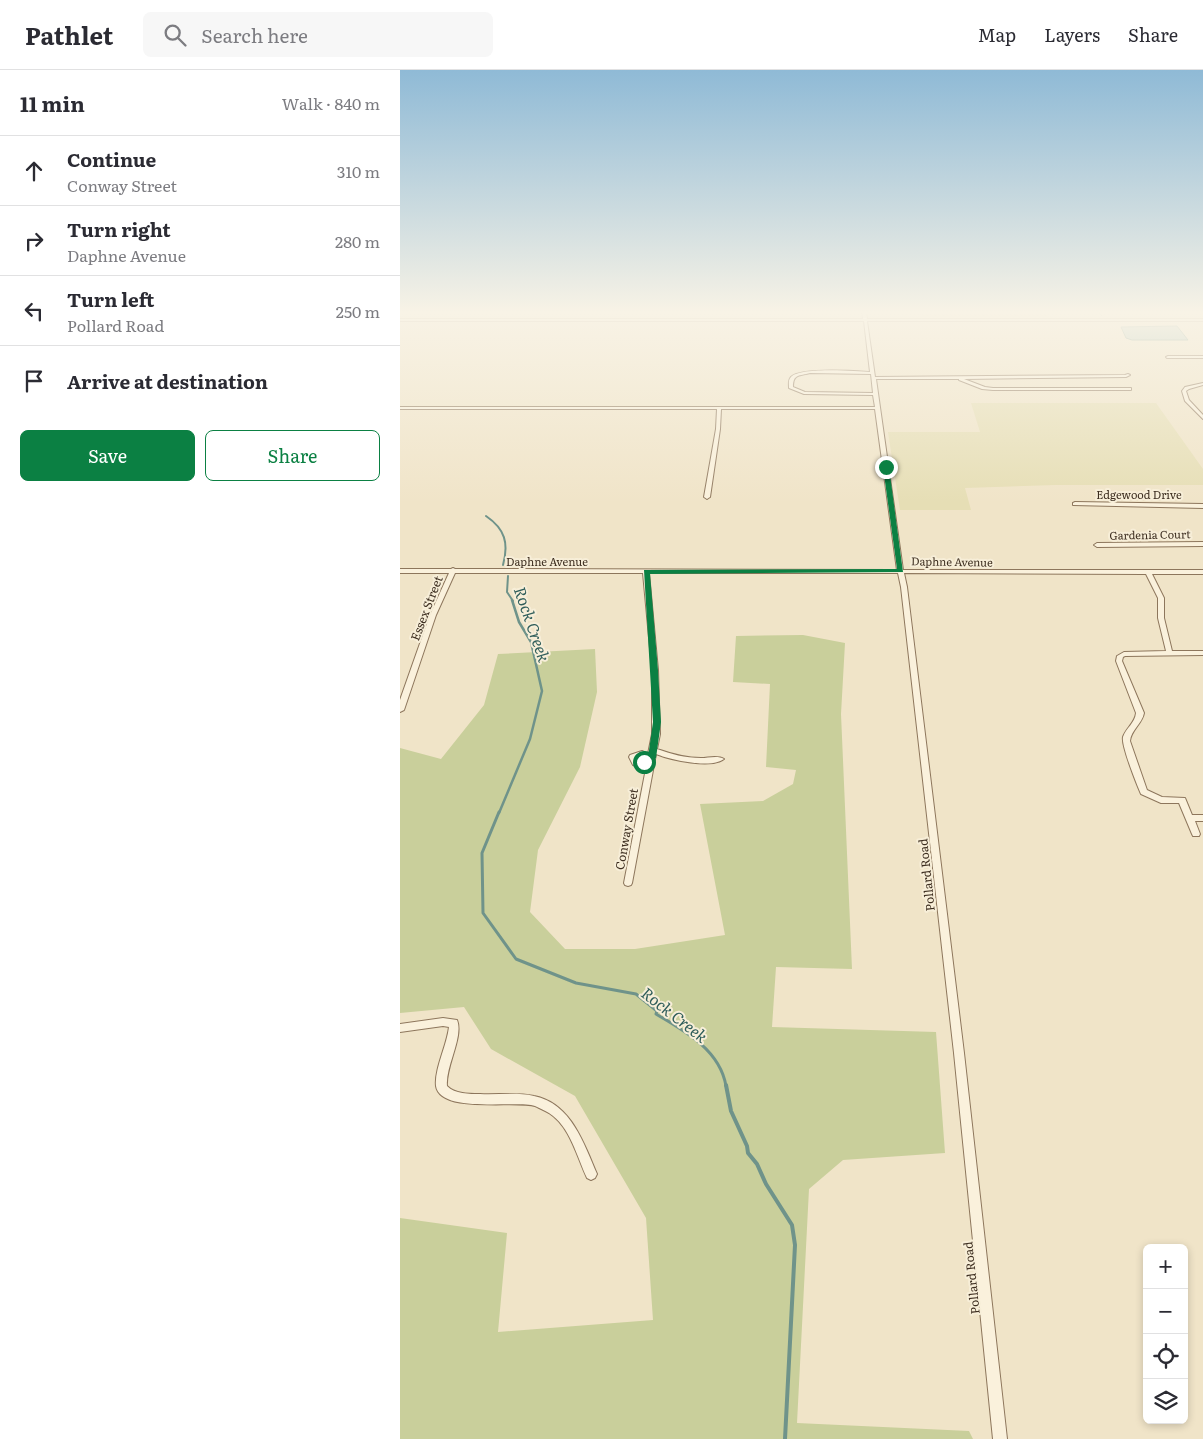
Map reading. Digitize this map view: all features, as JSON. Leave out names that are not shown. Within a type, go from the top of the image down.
[{"type":"street","points":[[797,375],[794,376],[790,384],[791,388],[795,391],[804,393],[876,394]]},
{"type":"street","points":[[873,375],[960,378],[968,376],[1121,375]]},
{"type":"street","name":"Pollard Road","points":[[873,375],[900,571],[904,587],[934,829],[1000,1439]]},
{"type":"street","points":[[960,378],[984,388],[993,389],[1129,389]]},
{"type":"street","points":[[1203,384],[1187,388],[1184,392],[1187,400],[1203,418]]},
{"type":"street","points":[[400,408],[878,408]]},
{"type":"street","points":[[707,497],[721,409]]},
{"type":"street","name":"Edgewood Drive","points":[[1075,504],[1203,506]]},
{"type":"street","name":"Gardenia Court","points":[[1098,545],[1203,544]]},
{"type":"street","name":"Essex Street","points":[[400,710],[433,615],[453,570]]},
{"type":"street","name":"Daphne Avenue","points":[[400,571],[1203,572]]},
{"type":"street","name":"Conway Street","points":[[628,883],[653,755],[657,722],[656,687],[646,572]]},
{"type":"street","points":[[1148,572],[1150,583],[1160,604],[1169,652]]},
{"type":"street","points":[[1196,834],[1182,800],[1161,800],[1144,792],[1141,778],[1126,744],[1127,736],[1140,719],[1140,713],[1120,665],[1120,656],[1131,653],[1203,653]]},
{"type":"street","points":[[653,755],[688,760],[720,759]]},
{"type":"street","points":[[1189,818],[1203,818]]},
{"type":"street","points":[[400,1028],[443,1022],[454,1023],[455,1033],[441,1080],[442,1090],[458,1098],[514,1098],[536,1101],[556,1112],[569,1129],[591,1174]]},
{"type":"shaded area","points":[[971,403],[1156,403],[1203,469],[1203,485],[1055,485],[965,488],[971,510],[900,510],[888,432],[980,432]]},
{"type":"green space","points":[[803,635],[845,643],[841,714],[852,969],[776,967],[772,1027],[936,1032],[945,1153],[843,1160],[809,1189],[797,1423],[969,1431],[973,1439],[400,1439],[400,1218],[507,1233],[498,1332],[653,1320],[646,1218],[575,1096],[491,1049],[464,1007],[400,1013],[400,748],[441,759],[484,705],[498,654],[595,649],[597,692],[580,767],[538,850],[530,912],[565,949],[635,949],[725,935],[700,804],[763,801],[793,784],[796,770],[766,767],[770,684],[733,682],[736,636]]},
{"type":"waterway","name":"Rock Creek","points":[[486,516],[498,526],[504,537],[506,550],[503,565]]},
{"type":"waterway","name":"Rock Creek","points":[[508,576],[507,592],[513,601]]},
{"type":"waterway","name":"Rock Creek","points":[[499,813],[530,739],[542,691],[531,642],[519,622],[512,600]]},
{"type":"waterway","name":"Rock Creek","points":[[499,812],[482,853],[483,913],[516,959],[576,983],[636,994],[657,1011],[656,1014],[678,1027],[709,1052],[717,1062],[726,1086]]},
{"type":"waterway","name":"Rock Creek","points":[[726,1085],[731,1111],[747,1146],[748,1153],[757,1164],[766,1184],[792,1225],[795,1245],[785,1439]]},
{"type":"route","points":[[644,762],[652,758],[657,722],[655,670],[646,572],[900,571],[886,467]]}]
